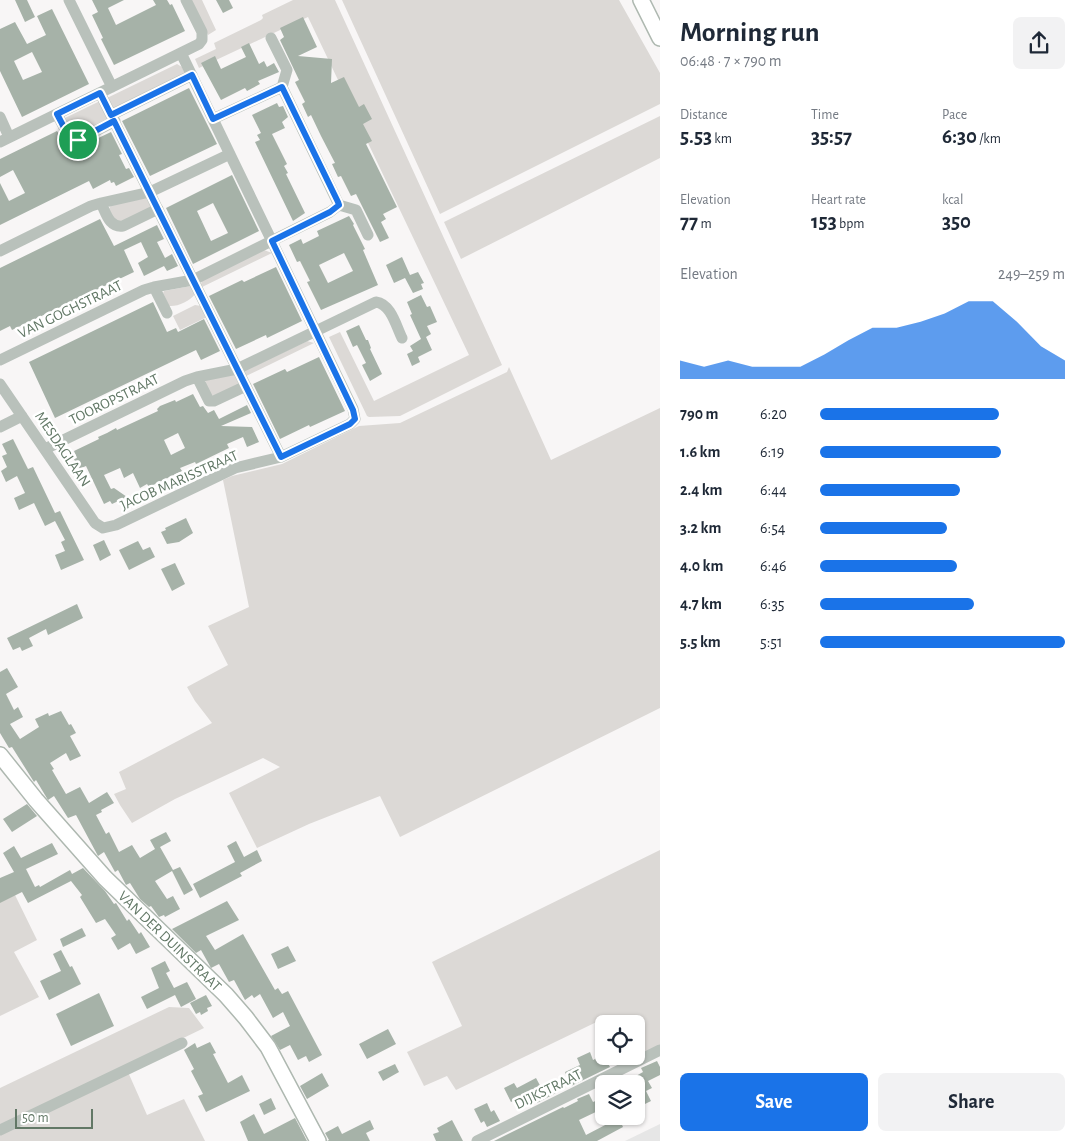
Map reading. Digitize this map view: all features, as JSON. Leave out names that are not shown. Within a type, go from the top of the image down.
[{"type":"street","points":[[69,0],[112,87]]},
{"type":"street","points":[[0,117],[5,140],[198,44],[202,40],[202,32],[186,0]]},
{"type":"street","points":[[641,0],[660,38]]},
{"type":"street","points":[[270,38],[287,70],[282,87],[339,205],[356,210],[368,235]]},
{"type":"street","points":[[181,53],[315,331]]},
{"type":"street","points":[[57,114],[69,137],[78,140],[113,118],[192,75]]},
{"type":"street","points":[[213,119],[282,87]]},
{"type":"street","points":[[100,93],[281,457]]},
{"type":"street","points":[[0,251],[101,202],[150,192],[230,154]]},
{"type":"street","points":[[101,202],[112,224],[116,227],[123,226],[158,209]]},
{"type":"street","name":"VAN GOGHSTRAAT","points":[[0,360],[154,287],[193,280],[330,212],[339,205]]},
{"type":"street","points":[[154,287],[167,313]]},
{"type":"street","name":"TOOROPSTRAAT","points":[[45,449],[184,381],[237,369],[376,302],[382,303],[386,307],[402,338]]},
{"type":"street","name":"JACOB MARISSTRAAT","points":[[103,528],[116,525],[234,468],[281,457],[350,424],[355,419],[353,410],[315,331]]},
{"type":"street","points":[[197,377],[209,400],[214,401],[246,386]]},
{"type":"street","name":"MESDAGLAAN","points":[[0,384],[96,523],[103,528]]},
{"type":"street","points":[[0,427],[22,416]]},
{"type":"street","name":"VAN DER DUINSTRAAT","points":[[0,755],[36,800],[105,878],[226,995],[246,1018],[268,1047],[318,1141]]},
{"type":"street","points":[[0,1130],[182,1043]]},
{"type":"street","name":"DIJKSTRAAT","points":[[477,1141],[660,1050]]},
{"type":"shaded area","points":[[191,0],[202,0],[216,30],[208,35]]},
{"type":"shaded area","points":[[293,0],[335,0],[502,365],[400,416],[367,416],[329,337],[340,332],[374,401],[469,355],[308,17],[199,68],[195,59],[216,49],[214,43],[261,20],[263,18],[262,15]]},
{"type":"shaded area","points":[[342,0],[619,0],[660,73],[660,104],[440,214]]},
{"type":"shaded area","points":[[177,64],[182,67],[186,75],[112,112],[107,98]]},
{"type":"shaded area","points":[[100,101],[108,120],[78,135],[73,133],[65,118]]},
{"type":"shaded area","points":[[660,116],[660,158],[461,259],[444,222]]},
{"type":"shaded area","points":[[146,198],[151,207],[123,222],[115,221],[109,209],[111,205]]},
{"type":"shaded area","points":[[264,250],[272,253],[200,288],[202,280]]},
{"type":"shaded area","points":[[191,286],[195,294],[193,297],[179,304],[169,306],[163,293],[164,291]]},
{"type":"shaded area","points":[[195,305],[201,306],[207,317],[180,330],[173,316]]},
{"type":"shaded area","points":[[307,341],[314,343],[244,377],[244,371]]},
{"type":"shaded area","points":[[509,367],[551,460],[660,408],[660,708],[400,837],[380,796],[309,824],[257,848],[229,793],[280,767],[263,758],[175,799],[132,823],[114,794],[126,789],[119,772],[212,723],[187,687],[228,665],[208,626],[249,607],[223,480],[232,476],[282,464],[359,426],[400,423],[507,372]]},
{"type":"shaded area","points":[[235,374],[239,385],[213,396],[211,395],[205,383],[206,380]]},
{"type":"shaded area","points":[[660,850],[660,1053],[645,1061],[645,1015],[595,1015],[595,1023],[456,1090],[447,1076],[424,1086],[407,1052],[462,1026],[432,962]]},
{"type":"shaded area","points":[[15,895],[37,940],[14,952],[39,997],[0,1016],[0,902]]},
{"type":"shaded area","points":[[169,1007],[189,1008],[204,1028],[0,1127],[0,1088]]},
{"type":"shaded area","points":[[128,1072],[147,1115],[184,1099],[205,1141],[0,1141],[0,1135]]},
{"type":"shaded area","points":[[660,1124],[660,1141],[625,1141]]},
{"type":"building","points":[[15,0],[27,0],[35,17],[25,22]]},
{"type":"building","points":[[92,0],[124,0],[108,8],[116,25],[156,5],[153,0],[167,0],[170,5],[172,4],[185,31],[114,65],[92,15],[98,12]]},
{"type":"building","points":[[216,0],[229,0],[233,8],[223,13]]},
{"type":"building","points":[[52,9],[89,84],[22,117],[0,71],[0,29],[15,22],[27,44],[46,35],[37,16]],"holes":[[[32,52],[42,72],[23,80],[14,61]]]},
{"type":"building","points":[[303,17],[317,47],[298,56],[332,59],[331,83],[344,77],[359,107],[364,104],[372,119],[363,124],[372,141],[366,144],[397,207],[383,214],[386,219],[381,222],[389,238],[380,242],[356,194],[351,196],[341,176],[338,177],[332,164],[335,163],[311,115],[308,117],[302,104],[305,102],[295,82],[299,80],[280,40],[284,37],[280,28]]},
{"type":"building","points":[[249,43],[259,64],[264,61],[267,67],[274,63],[279,72],[258,81],[260,84],[247,91],[245,88],[221,100],[201,63],[215,56],[221,69],[246,57],[241,47]]},
{"type":"building","points":[[189,88],[217,144],[150,176],[122,121]]},
{"type":"building","points":[[277,103],[279,107],[283,106],[288,117],[282,122],[285,128],[272,134],[287,164],[284,166],[288,173],[286,174],[305,213],[293,221],[255,142],[260,140],[257,135],[261,133],[252,115]]},
{"type":"building","points":[[57,131],[71,151],[111,132],[122,154],[119,155],[126,169],[129,168],[134,177],[116,186],[110,180],[93,189],[89,181],[0,225],[0,183],[9,201],[25,193],[13,170],[0,177],[0,159]]},
{"type":"building","points":[[232,175],[259,231],[193,264],[166,208]],"holes":[[[213,203],[228,233],[211,241],[197,211]]]},
{"type":"building","points":[[349,216],[365,249],[363,250],[378,285],[321,310],[307,282],[310,281],[300,261],[297,262],[289,245],[301,239],[303,244],[319,236],[317,231]],"holes":[[[344,253],[353,271],[328,283],[319,265]]]},
{"type":"building","points":[[100,219],[114,246],[157,225],[164,239],[157,242],[165,258],[172,254],[178,266],[167,271],[164,266],[144,276],[138,263],[148,257],[141,242],[124,250],[134,272],[12,330],[10,326],[0,331],[0,268]]},
{"type":"building","points":[[402,257],[410,275],[418,272],[424,283],[421,284],[423,289],[413,293],[405,278],[394,283],[386,265]]},
{"type":"building","points":[[276,267],[302,321],[267,338],[266,335],[236,349],[209,296],[242,280],[244,282]]},
{"type":"building","points":[[421,295],[427,307],[430,306],[437,322],[427,326],[431,334],[426,337],[432,350],[418,357],[420,362],[412,366],[407,354],[413,351],[410,346],[421,339],[410,315],[412,314],[407,302]]},
{"type":"building","points":[[153,302],[167,332],[176,328],[178,332],[204,319],[220,351],[201,360],[196,350],[55,418],[29,362]]},
{"type":"building","points":[[359,325],[366,340],[368,340],[370,349],[382,374],[370,381],[362,365],[366,363],[357,345],[353,347],[346,331]]},
{"type":"building","points":[[319,357],[345,411],[280,439],[253,384],[285,369],[287,372]]},
{"type":"building","points":[[193,394],[200,407],[203,406],[208,413],[214,410],[219,419],[247,405],[251,413],[221,426],[252,427],[259,442],[247,447],[243,437],[227,444],[229,448],[196,464],[195,462],[180,468],[182,471],[149,487],[147,484],[140,488],[133,473],[124,478],[120,468],[104,475],[111,489],[114,488],[127,497],[112,504],[110,501],[104,504],[86,466],[79,469],[74,459],[77,458],[74,451],[116,428],[117,430],[158,411],[157,409],[160,406],[175,400],[176,402]],"holes":[[[178,433],[185,448],[171,455],[164,440]]]},
{"type":"building","points":[[13,439],[28,469],[33,467],[55,513],[60,511],[84,560],[61,570],[55,555],[65,551],[61,542],[65,540],[55,521],[45,526],[34,503],[19,510],[14,498],[25,493],[17,476],[6,482],[1,471],[7,467],[2,456],[7,454],[2,444]]},
{"type":"building","points":[[186,518],[193,533],[179,542],[167,544],[161,532],[166,530],[165,528]]},
{"type":"building","points":[[104,540],[111,555],[100,561],[93,545]]},
{"type":"building","points":[[138,541],[143,550],[150,547],[155,557],[129,570],[119,550]]},
{"type":"building","points":[[175,563],[185,584],[172,591],[161,569]]},
{"type":"building","points":[[77,604],[83,618],[48,635],[46,629],[29,638],[33,646],[22,651],[20,647],[13,650],[7,638]]},
{"type":"building","points":[[7,668],[18,687],[6,694],[14,710],[18,707],[23,717],[10,724],[20,739],[39,727],[35,719],[48,713],[49,716],[61,711],[76,733],[70,736],[81,756],[70,761],[66,753],[50,763],[54,769],[52,770],[66,794],[80,787],[89,803],[107,792],[114,803],[96,815],[106,834],[109,832],[119,852],[132,845],[140,858],[155,849],[150,840],[166,832],[171,841],[160,847],[173,870],[180,867],[193,890],[184,895],[172,871],[155,881],[167,899],[173,896],[180,909],[165,917],[164,915],[159,917],[151,906],[149,907],[140,899],[130,883],[126,885],[118,870],[115,872],[104,852],[98,856],[76,815],[68,818],[54,796],[48,800],[12,747],[9,748],[0,733],[0,672]]},
{"type":"building","points":[[27,804],[37,816],[12,832],[3,819]]},
{"type":"building","points":[[236,841],[244,857],[257,850],[262,861],[240,873],[242,876],[200,898],[193,884],[235,862],[227,846]]},
{"type":"building","points":[[52,843],[58,854],[26,869],[35,887],[39,885],[40,887],[70,870],[72,874],[83,868],[105,891],[114,904],[116,903],[127,921],[129,919],[139,934],[141,932],[150,947],[136,954],[130,943],[118,950],[111,938],[116,935],[105,919],[96,923],[80,897],[82,895],[71,881],[28,903],[22,892],[0,903],[0,878],[14,872],[3,853],[14,846],[21,858]]},
{"type":"building","points":[[227,901],[239,920],[206,936],[215,950],[243,934],[275,990],[278,988],[282,994],[288,991],[322,1055],[309,1062],[306,1056],[298,1060],[290,1045],[280,1050],[271,1036],[290,1026],[283,1012],[273,1018],[260,994],[254,998],[252,995],[245,1000],[234,980],[229,982],[219,964],[211,968],[201,950],[196,953],[172,929]]},
{"type":"building","points":[[82,928],[86,936],[63,947],[60,939]]},
{"type":"building","points":[[288,946],[296,961],[278,969],[271,954]]},
{"type":"building","points":[[61,950],[81,984],[49,1000],[40,981],[61,971],[53,954]]},
{"type":"building","points":[[165,961],[170,971],[166,973],[174,988],[187,982],[196,999],[181,1007],[175,995],[147,1009],[141,997],[159,988],[151,968]]},
{"type":"building","points":[[99,993],[114,1026],[71,1046],[56,1014]]},
{"type":"building","points":[[206,995],[212,1006],[207,1008],[208,1011],[201,1015],[200,1012],[196,1014],[190,1003]]},
{"type":"building","points":[[388,1029],[396,1044],[367,1059],[359,1044]]},
{"type":"building","points":[[210,1042],[216,1053],[213,1054],[228,1083],[242,1075],[250,1091],[206,1112],[198,1096],[203,1094],[191,1071],[194,1069],[184,1050],[195,1043],[197,1048]]},
{"type":"building","points":[[590,1052],[593,1060],[595,1059],[595,1065],[609,1065],[610,1067],[571,1086],[565,1072],[580,1065],[577,1058]]},
{"type":"building","points":[[657,1061],[660,1067],[660,1075],[648,1081],[652,1088],[646,1091],[651,1101],[645,1104],[645,1075],[638,1075],[643,1072],[641,1068]]},
{"type":"building","points":[[395,1064],[399,1072],[383,1081],[378,1072]]},
{"type":"building","points":[[322,1073],[329,1086],[307,1099],[300,1086]]},
{"type":"building","points":[[536,1078],[543,1091],[552,1086],[556,1093],[537,1103],[531,1092],[511,1102],[504,1088],[514,1083],[517,1088]]},
{"type":"building","points":[[589,1094],[593,1102],[595,1101],[595,1112],[579,1120],[586,1135],[605,1125],[622,1125],[623,1127],[597,1141],[494,1141],[578,1101],[577,1099]]},
{"type":"building","points":[[271,1098],[276,1109],[264,1115],[259,1104]]},
{"type":"building","points":[[487,1103],[491,1112],[494,1110],[500,1121],[487,1127],[484,1121],[481,1123],[474,1109]]},
{"type":"building","points":[[254,1114],[264,1134],[295,1118],[307,1141],[248,1141],[240,1122]]},
{"type":"building","points":[[370,1120],[374,1129],[366,1133],[370,1141],[327,1141],[329,1140],[325,1133],[338,1126],[342,1134]]},
{"type":"building","points":[[452,1120],[463,1141],[436,1141],[433,1134],[439,1132],[437,1128]]},
{"type":"route","points":[[192,75],[213,119],[282,87],[339,205],[330,212],[272,241],[353,410],[355,419],[350,424],[281,457],[114,121],[78,140],[69,137],[57,114],[100,93],[111,115],[192,75]]}]
